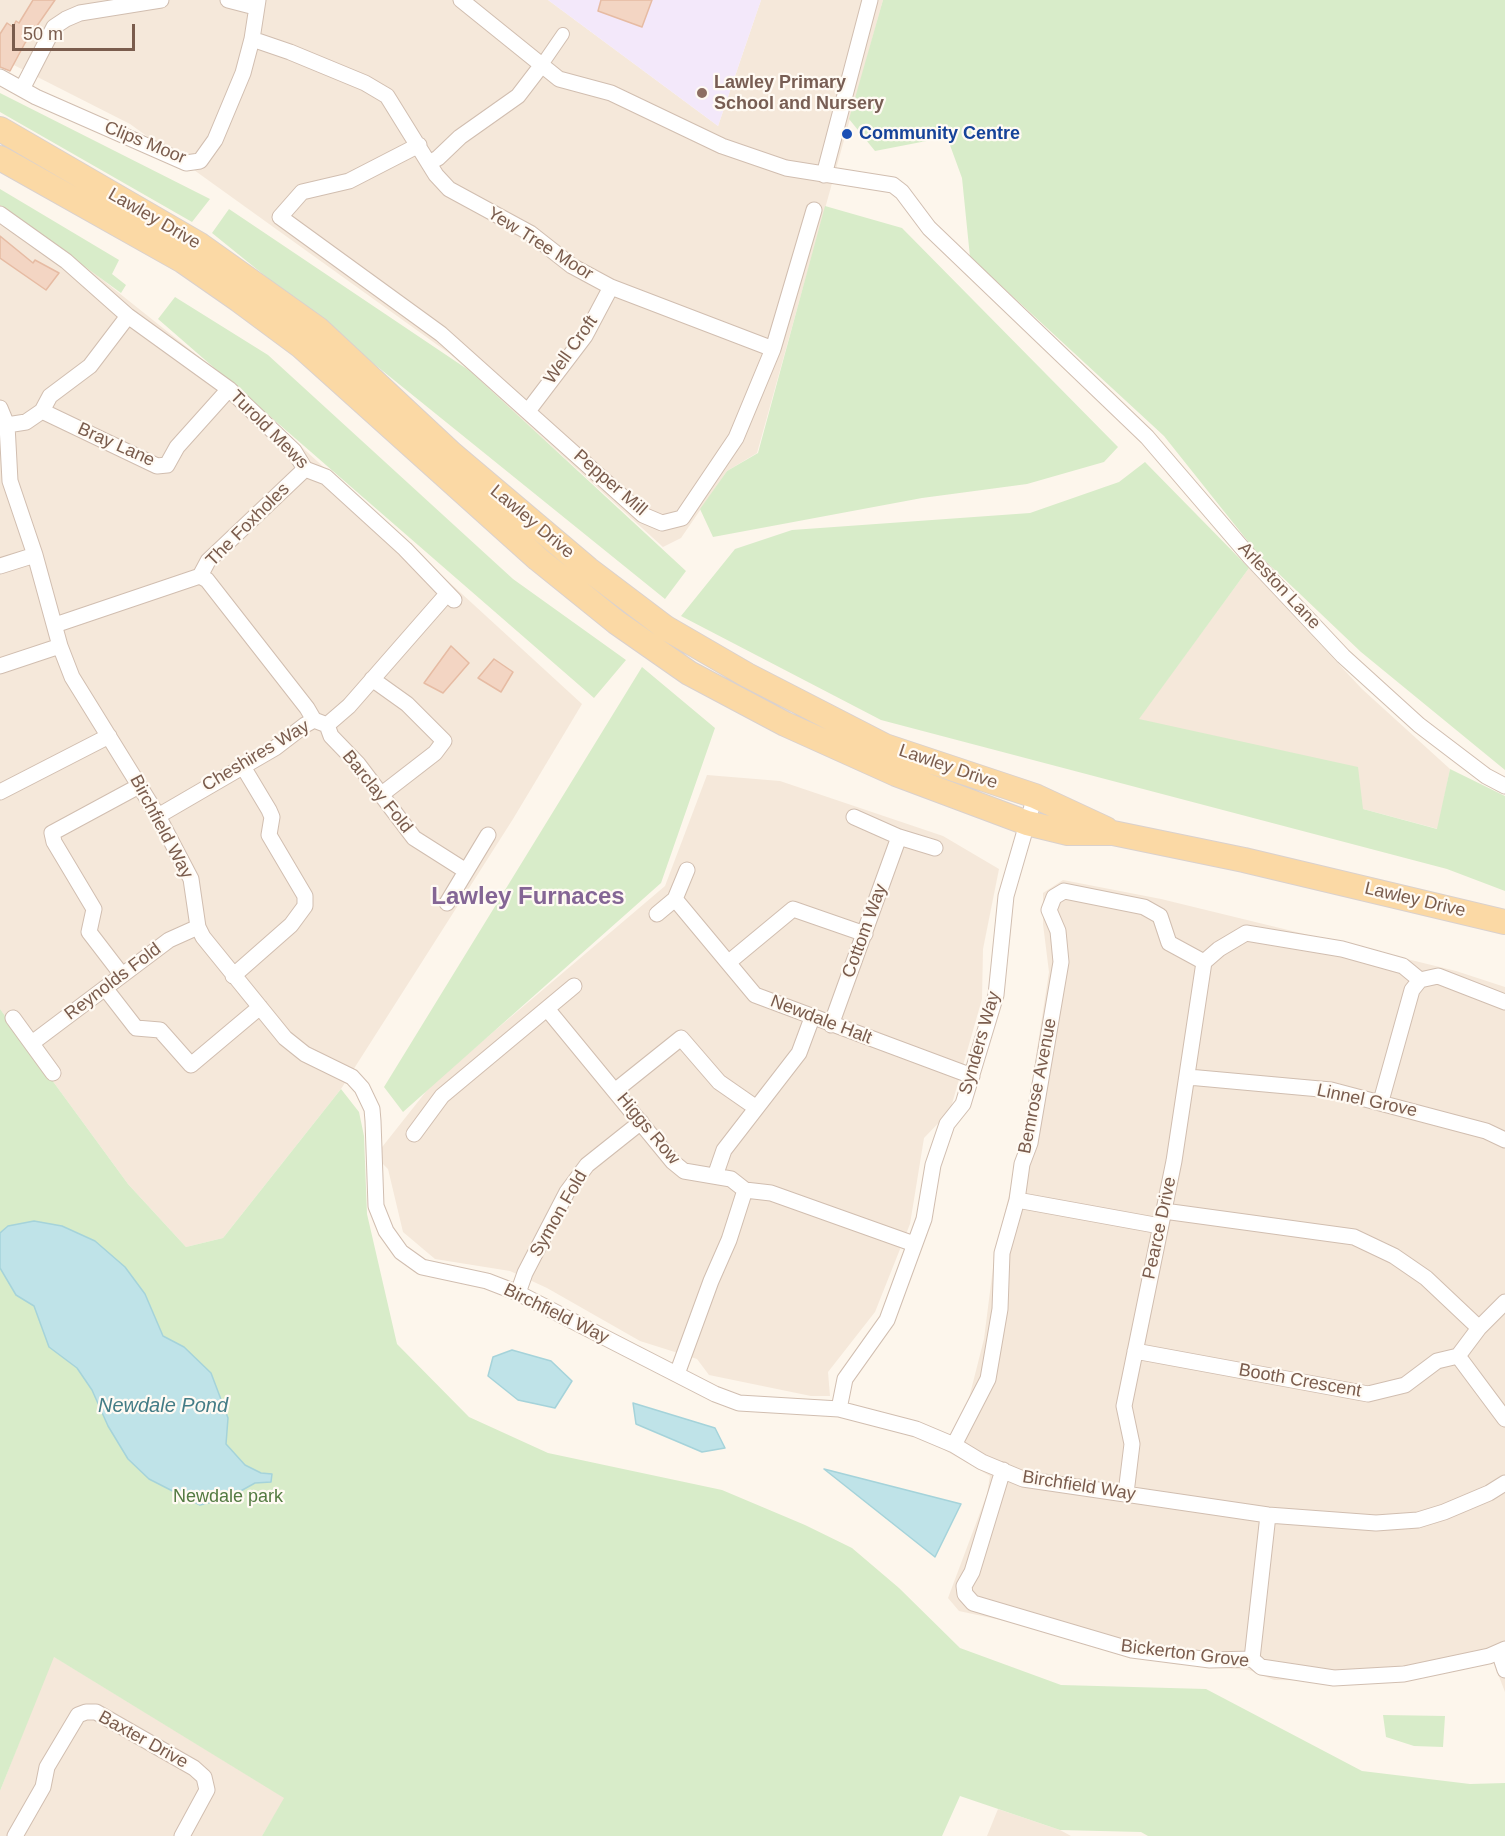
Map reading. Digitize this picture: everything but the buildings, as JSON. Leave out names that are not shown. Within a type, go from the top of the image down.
[{"type":"main road","name":"Lawley Drive","points":[[0,129],[200,245],[292,309],[318,329],[452,454],[570,554],[666,628],[747,675],[885,746],[1035,796],[1113,833]]},
{"type":"main road","name":"Lawley Drive","points":[[0,158],[183,261],[301,346],[538,559],[616,622],[690,673],[785,724],[896,774],[1027,823],[1068,833],[1113,833],[1244,860],[1505,922]]},
{"type":"street","points":[[228,0],[256,3]]},
{"type":"street","points":[[461,0],[559,80],[611,93],[722,146],[786,168],[824,175],[870,0]]},
{"type":"street","points":[[22,89],[54,27],[80,13],[151,1]]},
{"type":"street","name":"Clips Moor","points":[[0,77],[186,163],[200,161],[215,140],[231,103],[252,39],[256,3]]},
{"type":"street","points":[[429,163],[438,158],[460,137],[518,96],[563,34]]},
{"type":"street","name":"Yew Tree Moor","points":[[252,39],[365,83],[387,96],[429,163],[449,189],[530,233],[572,266],[611,287],[773,350]]},
{"type":"street","name":"Pepper Mill","points":[[419,145],[349,180],[302,192],[280,218],[441,334],[643,516],[662,523],[682,518],[736,438],[773,350],[814,210]]},
{"type":"street","name":"Arleston Lane","points":[[824,175],[893,185],[902,192],[928,228],[1147,437],[1250,557],[1343,656],[1419,724],[1486,776],[1505,786]]},
{"type":"street","name":"Turold Mews","points":[[0,214],[66,261],[128,316],[229,389],[294,452],[305,469],[326,477],[405,549],[450,597]]},
{"type":"street","name":"Well Croft","points":[[528,411],[585,336],[611,287]]},
{"type":"street","points":[[7,425],[26,422],[42,411],[50,396],[90,366],[128,316]]},
{"type":"street","name":"Bray Lane","points":[[42,411],[156,466],[166,465],[177,447],[229,389]]},
{"type":"street","name":"Birchfield Way","points":[[0,408],[7,425],[10,481],[36,555],[60,646],[72,677],[158,816],[191,879],[198,927],[233,976],[285,1038],[305,1054],[352,1077],[362,1088],[372,1109],[376,1206],[386,1231],[401,1252],[422,1267],[488,1281],[518,1293],[715,1394],[739,1403],[839,1409],[916,1429],[982,1462],[1023,1479],[1268,1515],[1376,1523],[1418,1520],[1489,1493],[1505,1483]]},
{"type":"street","name":"The Foxholes","points":[[55,625],[200,576],[208,561],[305,469]]},
{"type":"street","points":[[0,566],[36,555]]},
{"type":"street","name":"Barclay Fold","points":[[200,576],[207,580],[307,708],[382,794],[414,838],[466,871]]},
{"type":"street","name":"Cheshires Way","points":[[158,816],[242,765],[349,706],[450,597]]},
{"type":"street","points":[[0,666],[60,646]]},
{"type":"street","points":[[372,679],[407,704],[444,741],[435,753],[382,794]]},
{"type":"street","points":[[0,792],[109,736]]},
{"type":"street","points":[[233,976],[291,925],[305,906],[305,896],[269,835],[272,817],[269,810],[242,765]]},
{"type":"street","points":[[122,975],[89,932],[94,909],[54,842],[52,833],[139,786]]},
{"type":"street","name":"Synders Way","points":[[839,1409],[845,1379],[887,1320],[924,1219],[933,1165],[947,1124],[963,1104],[972,1076],[996,995],[1006,896],[1035,796]]},
{"type":"street","points":[[854,817],[899,837],[935,848]]},
{"type":"street","points":[[447,903],[488,835]]},
{"type":"street","name":"Cottom Way","points":[[831,1025],[899,837]]},
{"type":"street","points":[[657,914],[675,899],[687,870]]},
{"type":"street","name":"Bemrose Avenue","points":[[954,1446],[988,1379],[1000,1309],[1002,1253],[1017,1200],[1022,1164],[1030,1143],[1061,962],[1058,931],[1049,909],[1054,897],[1064,891],[1144,907],[1160,916],[1169,943],[1204,962]]},
{"type":"street","name":"Newdale Halt","points":[[675,899],[755,995],[972,1076]]},
{"type":"street","points":[[729,962],[793,909],[865,934]]},
{"type":"street","name":"Reynolds Fold","points":[[32,1043],[169,940],[198,927]]},
{"type":"street","points":[[1204,962],[1219,949],[1246,933],[1342,949],[1403,966],[1420,980]]},
{"type":"street","name":"Pearce Drive","points":[[1126,1494],[1132,1444],[1124,1406],[1164,1211],[1188,1077],[1204,962]]},
{"type":"street","points":[[1381,1101],[1412,990],[1420,980],[1438,976],[1505,1002]]},
{"type":"street","points":[[414,1134],[442,1096],[574,986]]},
{"type":"street","points":[[105,988],[136,1028],[160,1030],[191,1065],[260,1007]]},
{"type":"street","name":"Higgs Row","points":[[548,1010],[673,1162],[684,1171],[731,1179],[745,1190],[771,1193],[914,1244]]},
{"type":"street","points":[[13,1018],[53,1073]]},
{"type":"street","points":[[715,1176],[724,1150],[799,1053],[812,1018]]},
{"type":"street","points":[[616,1090],[681,1038],[719,1082],[755,1107]]},
{"type":"street","name":"Linnel Grove","points":[[1188,1077],[1331,1090],[1381,1101],[1486,1131],[1505,1140]]},
{"type":"street","name":"Symon Fold","points":[[518,1293],[525,1273],[567,1192],[587,1165],[641,1122]]},
{"type":"street","points":[[676,1374],[729,1240],[745,1190]]},
{"type":"street","points":[[1017,1200],[1160,1226]]},
{"type":"street","points":[[1164,1211],[1353,1237],[1394,1256],[1426,1278],[1479,1328]]},
{"type":"street","points":[[1505,1302],[1479,1328],[1458,1356],[1505,1419]]},
{"type":"street","name":"Booth Crescent","points":[[1135,1351],[1368,1394],[1405,1385],[1437,1361],[1458,1356]]},
{"type":"street","name":"Bickerton Grove","points":[[1003,1470],[972,1572],[964,1586],[965,1594],[973,1603],[1132,1650],[1210,1660],[1252,1659],[1261,1667],[1334,1678],[1404,1674],[1502,1650]]},
{"type":"street","points":[[1252,1659],[1268,1515]]},
{"type":"street","points":[[1502,1650],[1505,1670]]},
{"type":"street","name":"Baxter Drive","points":[[15,1836],[43,1786],[47,1767],[78,1715],[96,1712],[194,1768],[204,1777],[207,1790],[182,1836]]},
{"type":"shaded area","points":[[0,0],[548,0],[718,126],[761,0],[883,0],[757,453],[727,471],[681,538],[663,547],[450,354],[130,124],[0,58]]},
{"type":"shaded area","name":"Lawley Primary School and Nursery","points":[[548,0],[761,0],[718,126]]},
{"type":"shaded area","points":[[0,204],[94,273],[233,384],[582,704],[513,819],[341,1089],[223,1238],[186,1247],[128,1184],[0,1009]]},
{"type":"shaded area","points":[[1249,568],[1362,689],[1450,769],[1438,829],[1363,809],[1138,719]]},
{"type":"shaded area","points":[[707,775],[780,781],[943,836],[999,869],[983,949],[982,999],[950,1111],[924,1138],[910,1224],[875,1312],[828,1372],[830,1396],[811,1396],[709,1375],[697,1359],[640,1341],[547,1288],[510,1271],[435,1259],[403,1232],[388,1169],[375,1156],[432,1084],[665,886]]},
{"type":"shaded area","points":[[1063,880],[1161,899],[1456,971],[1505,987],[1505,1692],[1493,1661],[1358,1681],[1274,1680],[1249,1670],[1174,1664],[1098,1648],[1010,1622],[959,1611],[948,1598],[987,1494],[990,1476],[941,1448],[965,1414],[984,1339],[995,1252],[1024,1134],[1049,972],[1043,924],[1043,893]]},
{"type":"shaded area","points":[[53,1656],[285,1798],[262,1836],[0,1836],[0,1791]]},
{"type":"shaded area","points":[[998,1809],[1060,1830],[1071,1836],[987,1836]]},
{"type":"green space","points":[[883,0],[1505,0],[1505,770],[1361,652],[1258,554],[1164,436],[970,257],[962,178],[947,137],[875,151],[849,119]]},
{"type":"green space","points":[[0,93],[210,199],[192,222],[0,112]]},
{"type":"green space","points":[[0,189],[119,260],[112,274],[126,285],[121,293],[0,205]]},
{"type":"green space","points":[[825,206],[902,228],[1118,447],[1104,462],[1027,484],[922,498],[713,537],[700,509],[727,471],[758,453]]},
{"type":"green space","points":[[229,209],[470,371],[686,571],[665,599],[212,233]]},
{"type":"green space","points":[[175,297],[268,355],[513,579],[626,660],[594,698],[158,319]]},
{"type":"green space","points":[[1145,462],[1249,568],[1139,719],[1358,767],[1363,809],[1437,829],[1450,769],[1505,796],[1505,891],[1447,869],[881,720],[681,616],[735,549],[792,530],[1030,513],[1119,482]]},
{"type":"green space","points":[[642,667],[715,728],[661,883],[403,1112],[384,1087]]},
{"type":"green space","name":"Newdale park","points":[[0,1009],[128,1184],[186,1247],[223,1238],[341,1089],[359,1112],[364,1136],[367,1214],[397,1344],[469,1417],[548,1453],[722,1490],[805,1525],[852,1548],[899,1588],[960,1648],[1061,1685],[1206,1689],[1362,1771],[1470,1784],[1505,1783],[1505,1836],[1148,1836],[1141,1832],[1060,1830],[960,1796],[942,1836],[262,1836],[284,1798],[54,1657],[0,1791]]},
{"type":"green space","points":[[1383,1715],[1445,1716],[1443,1747],[1414,1746],[1386,1737]]},
{"type":"water","name":"Newdale Pond","points":[[34,1221],[62,1226],[95,1241],[125,1267],[145,1294],[163,1336],[184,1347],[211,1373],[228,1418],[226,1444],[245,1465],[261,1473],[272,1474],[271,1482],[255,1483],[228,1498],[200,1505],[149,1479],[128,1459],[108,1426],[92,1390],[77,1368],[49,1347],[34,1306],[16,1295],[0,1268],[0,1233],[8,1226]]},
{"type":"water","points":[[512,1350],[551,1361],[572,1381],[555,1408],[518,1400],[488,1376],[493,1357]]},
{"type":"water","points":[[633,1403],[715,1428],[725,1448],[702,1452],[636,1424]]},
{"type":"water","points":[[824,1469],[961,1504],[935,1557]]},
{"type":"place","name":"Lawley Primary School and Nursery","points":[[702,93]]},
{"type":"place","name":"Community Centre","points":[[847,134]]},
{"type":"district","name":"Lawley Furnaces","points":[[528,897]]}]
